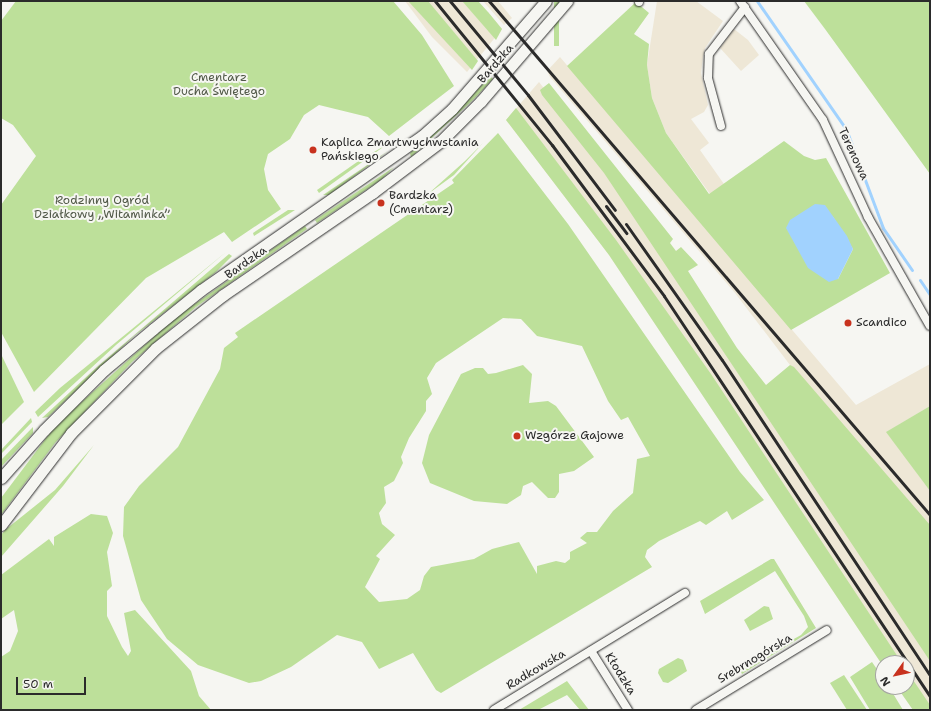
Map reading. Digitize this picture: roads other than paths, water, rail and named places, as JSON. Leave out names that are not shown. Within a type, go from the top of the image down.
[{"type":"main road","name":"Bardzka","points":[[1,478],[44,430],[104,370],[201,290],[410,146],[452,109],[546,1]]},
{"type":"main road","name":"Bardzka","points":[[1,525],[72,433],[156,348],[223,295],[426,153],[462,121],[567,1]]},
{"type":"street","points":[[721,126],[708,72],[710,54],[743,4]]},
{"type":"street","name":"Terenowa","points":[[743,4],[823,120],[868,217],[930,326]]},
{"type":"street","points":[[592,651],[685,593]]},
{"type":"street","name":"Srebrnogórska","points":[[696,710],[827,630]]},
{"type":"street","name":"Radkowska","points":[[494,710],[592,651]]},
{"type":"street","name":"Kłodzka","points":[[592,651],[628,710]]},
{"type":"water","points":[[815,204],[825,205],[847,236],[853,249],[838,279],[829,282],[808,268],[786,228],[790,220]]},
{"type":"waterway","points":[[757,1],[846,129],[883,228],[912,270]]},
{"type":"waterway","points":[[920,280],[930,295]]},
{"type":"railway","points":[[435,1],[552,145],[664,296],[930,696]]},
{"type":"railway","points":[[450,1],[528,95],[615,210]]},
{"type":"railway","points":[[489,1],[930,515]]},
{"type":"railway","points":[[606,206],[626,233]]},
{"type":"railway","points":[[626,224],[722,360],[930,675]]},
{"type":"place","name":"Kaplica Zmartwychwstania Pańskiego","points":[[313,150]]},
{"type":"place","name":"Bardzka (Cmentarz)","points":[[381,203]]},
{"type":"place","name":"Scandico","points":[[848,323]]},
{"type":"place","name":"Wzgórze Gajowe","points":[[517,436]]},
{"type":"park label","name":"Cmentarz Ducha Świętego","points":[[219,85]]},
{"type":"park label","name":"Rodzinny Ogród Działkowy „Witaminka”","points":[[102,208]]}]
